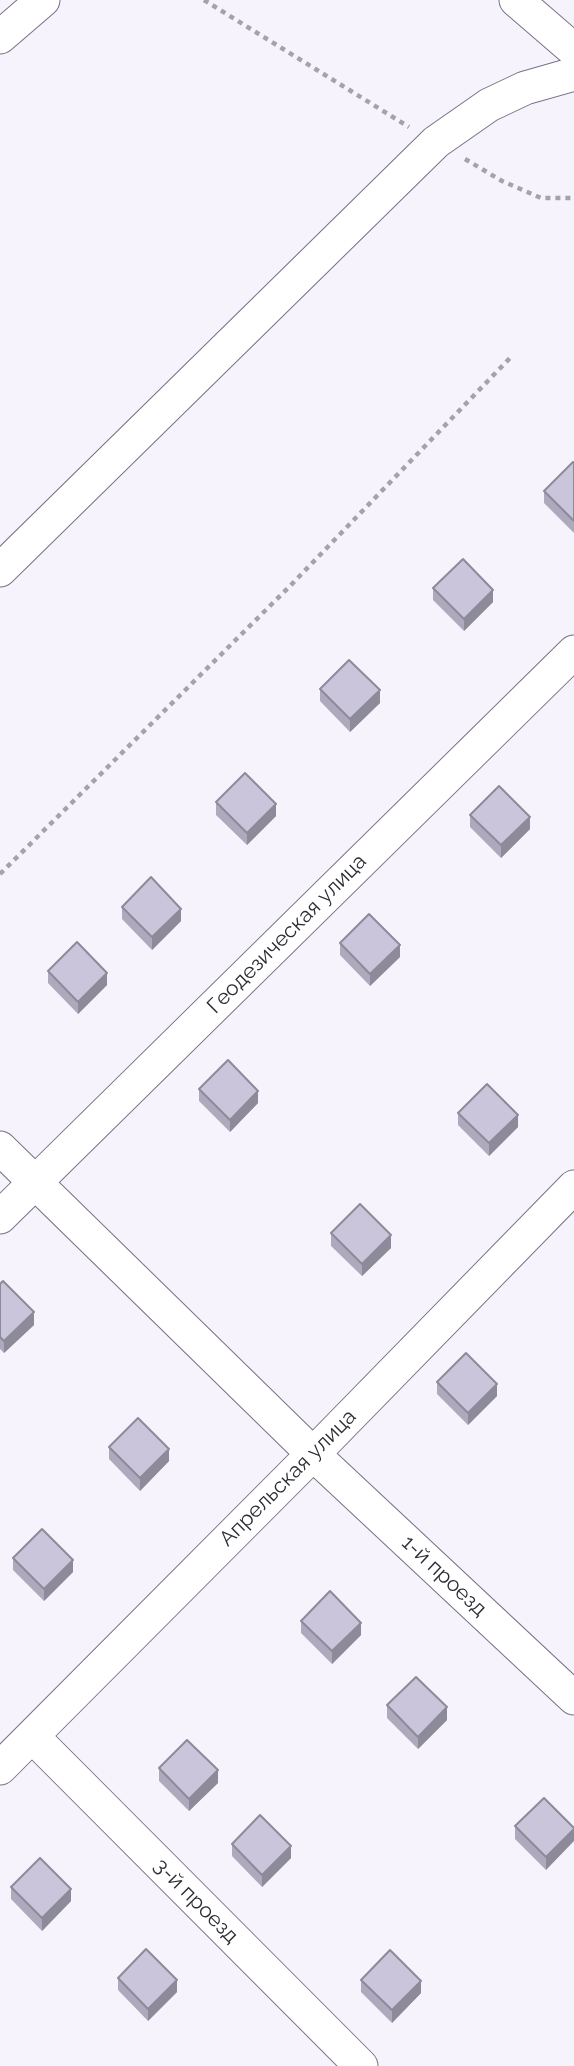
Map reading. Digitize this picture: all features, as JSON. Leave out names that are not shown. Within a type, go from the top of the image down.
[{"type":"street","points":[[0,37],[43,0]]},
{"type":"street","points":[[516,0],[574,50]]},
{"type":"street","points":[[0,570],[436,142],[489,105],[525,88],[574,74]]},
{"type":"street","name":"Геодезическая улица","points":[[0,1217],[574,652]]},
{"type":"street","name":"1-й проезд","points":[[0,1148],[313,1454],[574,1698]]},
{"type":"street","name":"Апрельская улица","points":[[0,1768],[574,1187]]},
{"type":"street","name":"3-й проезд","points":[[32,1736],[361,2066]]},
{"type":"path","points":[[204,0],[374,107],[502,181],[541,198],[574,198]]},
{"type":"path","points":[[0,874],[290,586],[510,358]]},
{"type":"building","points":[[574,463],[574,521],[544,491]]},
{"type":"building","points":[[463,559],[493,590],[464,619],[433,588]]},
{"type":"building","points":[[349,660],[380,690],[350,719],[320,689]]},
{"type":"building","points":[[245,773],[276,804],[247,833],[216,802]]},
{"type":"building","points":[[499,786],[530,817],[501,845],[470,815]]},
{"type":"building","points":[[151,877],[181,909],[152,937],[122,907]]},
{"type":"building","points":[[369,914],[400,945],[370,974],[340,943]]},
{"type":"building","points":[[77,942],[107,973],[78,1002],[48,971]]},
{"type":"building","points":[[228,1060],[258,1091],[230,1120],[199,1089]]},
{"type":"building","points":[[487,1084],[518,1115],[489,1143],[458,1113]]},
{"type":"building","points":[[360,1204],[391,1235],[362,1264],[331,1233]]},
{"type":"building","points":[[3,1281],[34,1312],[4,1341],[0,1337],[0,1284]]},
{"type":"building","points":[[466,1353],[497,1384],[468,1413],[437,1382]]},
{"type":"building","points":[[138,1418],[169,1449],[140,1478],[109,1447]]},
{"type":"building","points":[[42,1529],[73,1560],[44,1589],[13,1558]]},
{"type":"building","points":[[330,1591],[361,1623],[332,1651],[301,1621]]},
{"type":"building","points":[[416,1677],[447,1707],[418,1737],[387,1705]]},
{"type":"building","points":[[187,1740],[218,1770],[189,1799],[159,1768]]},
{"type":"building","points":[[544,1798],[574,1828],[546,1857],[515,1826]]},
{"type":"building","points":[[260,1815],[291,1846],[262,1875],[232,1844]]},
{"type":"building","points":[[40,1858],[71,1889],[42,1918],[11,1887]]},
{"type":"building","points":[[146,1949],[177,1980],[148,2009],[118,1978]]},
{"type":"building","points":[[390,1950],[421,1981],[392,2010],[361,1980]]}]
